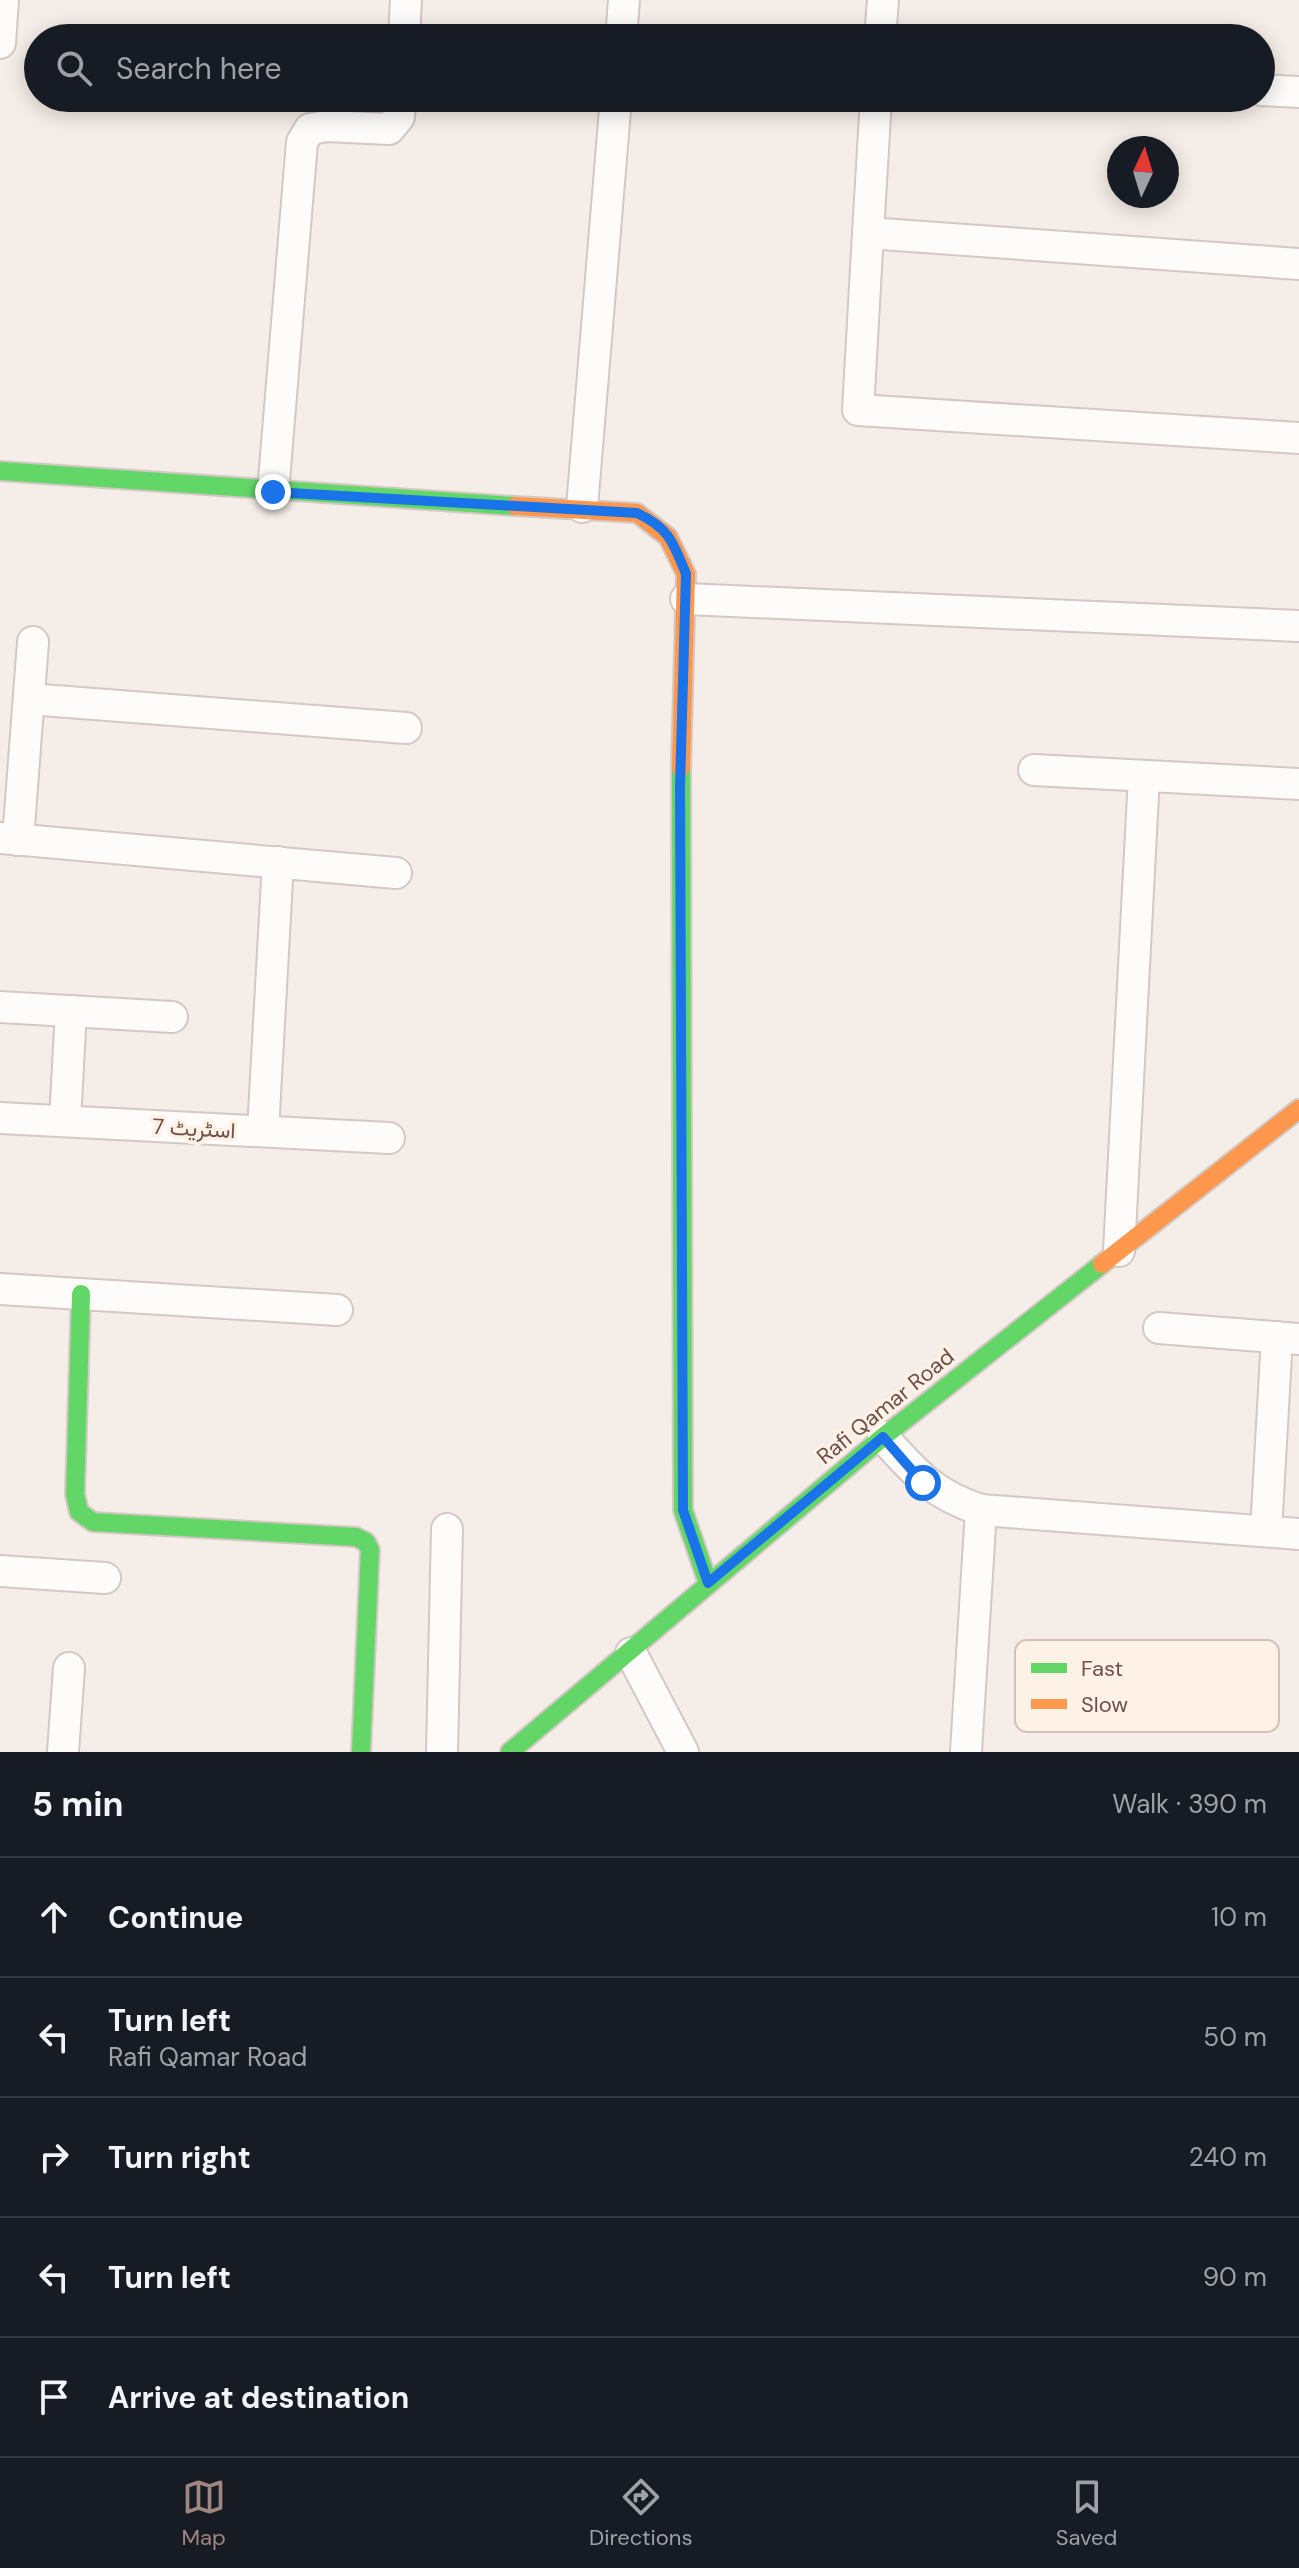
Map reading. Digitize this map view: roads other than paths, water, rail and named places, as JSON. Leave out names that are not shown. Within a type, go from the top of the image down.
[{"type":"street","points":[[0,43],[3,0]]},
{"type":"street","points":[[405,24],[406,0]]},
{"type":"street","points":[[622,24],[624,0]]},
{"type":"street","points":[[881,24],[883,0]]},
{"type":"street","points":[[1275,91],[1299,92]]},
{"type":"street","points":[[273,492],[302,142],[310,129],[327,126],[389,129],[399,112]]},
{"type":"street","points":[[582,507],[615,112]]},
{"type":"street","points":[[875,112],[858,410],[1299,438]]},
{"type":"street","points":[[868,233],[1299,264]]},
{"type":"street","points":[[0,471],[273,492],[582,507],[637,513],[660,524],[674,543],[686,574],[680,787],[683,1510],[708,1583]]},
{"type":"street","points":[[686,599],[1299,626]]},
{"type":"street","points":[[33,642],[29,699],[9,839],[396,873]]},
{"type":"street","points":[[29,699],[406,728]]},
{"type":"street","points":[[1034,770],[1299,784]]},
{"type":"street","points":[[1119,1251],[1144,776]]},
{"type":"street","points":[[263,1131],[278,862]]},
{"type":"street","points":[[0,1007],[172,1017]]},
{"type":"street","points":[[65,1121],[71,1011]]},
{"type":"street","name":"Rafi Qamar Road","points":[[510,1752],[631,1653],[708,1583],[883,1437],[1299,1109]]},
{"type":"street","name":"اسٹریٹ 7","points":[[0,1118],[389,1138]]},
{"type":"street","points":[[0,1289],[337,1310]]},
{"type":"street","points":[[81,1294],[75,1494],[79,1512],[93,1522],[356,1537],[366,1542],[370,1550],[361,1752]]},
{"type":"street","points":[[1159,1328],[1288,1338],[1266,1531]]},
{"type":"street","points":[[883,1437],[923,1483],[950,1500],[981,1510],[1299,1534]]},
{"type":"street","points":[[966,1752],[981,1510]]},
{"type":"street","points":[[442,1752],[447,1529]]},
{"type":"street","points":[[0,1571],[105,1578]]},
{"type":"street","points":[[631,1653],[683,1752]]},
{"type":"street","points":[[63,1752],[69,1668]]}]
